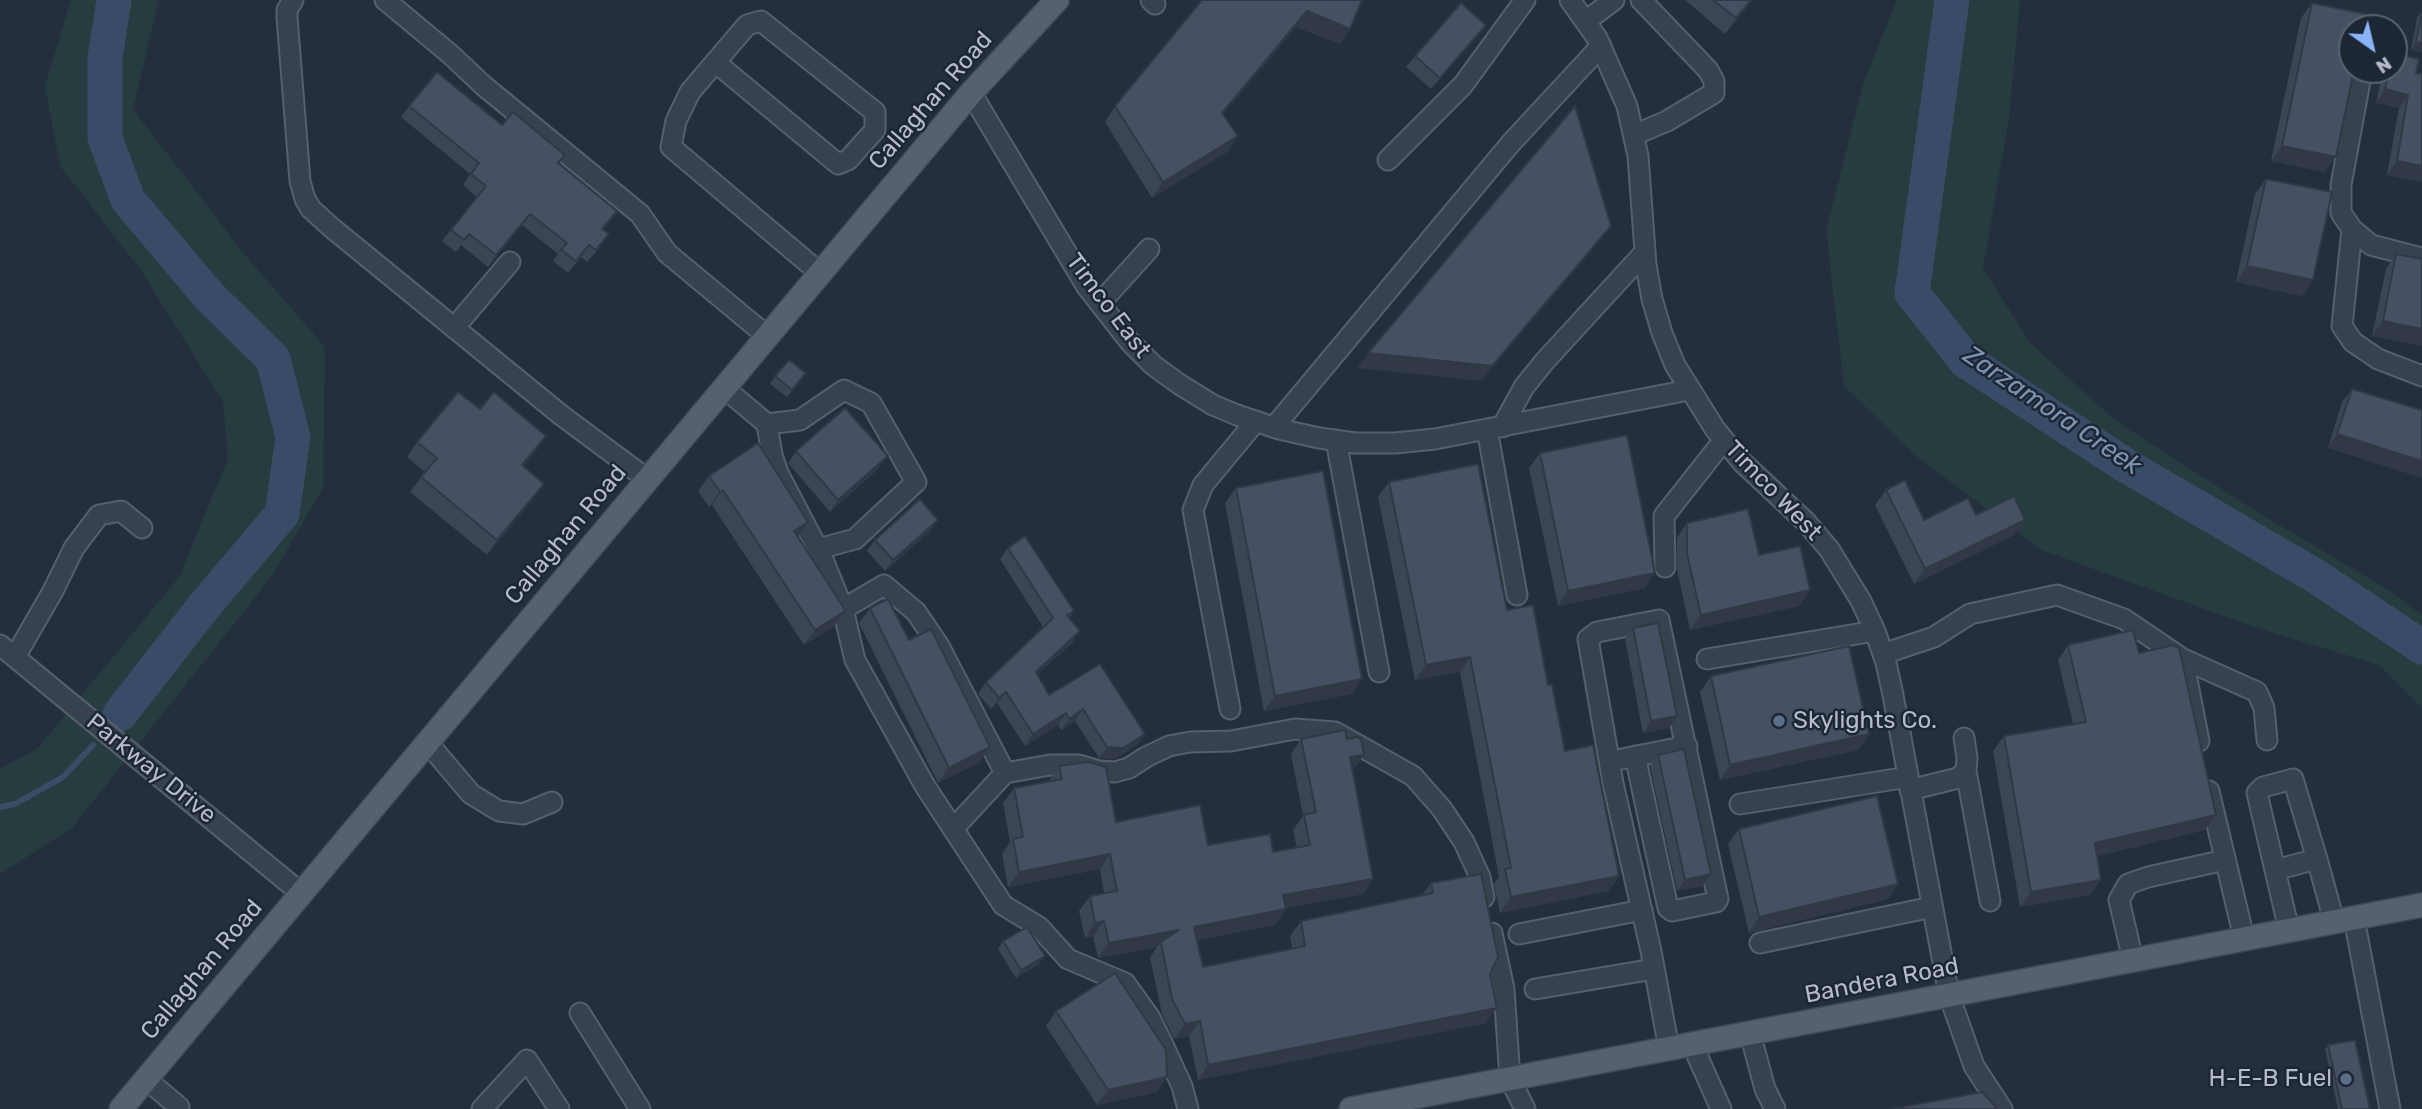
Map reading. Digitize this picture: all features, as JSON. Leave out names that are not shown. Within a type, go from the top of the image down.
[{"type":"main road","name":"Callaghan Road","points":[[121,1109],[971,93],[1057,0]]},
{"type":"main road","name":"Bandera Road","points":[[1366,1108],[2422,905]]},
{"type":"street","points":[[293,0],[287,10],[287,17],[300,181],[305,200],[311,209],[562,415],[647,479]]},
{"type":"street","points":[[385,0],[484,86],[640,214],[667,253],[767,336]]},
{"type":"street","points":[[1388,160],[1463,85],[1525,0]]},
{"type":"street","name":"Timco West","points":[[1570,0],[1601,46],[1627,106],[1643,194],[1645,252],[1652,299],[1675,365],[1689,390],[1742,462],[1806,522],[1829,549],[1855,589],[1875,631],[1883,654],[1909,783],[1948,995],[1974,1066],[2002,1109]]},
{"type":"street","points":[[1586,21],[1614,0]]},
{"type":"street","points":[[1634,135],[1667,121],[1714,93],[1714,81],[1708,70],[1641,0]]},
{"type":"street","points":[[715,62],[838,164],[848,160],[875,130],[875,112],[761,21],[747,25],[715,62],[690,92],[676,121],[671,147],[820,273]]},
{"type":"street","points":[[1230,709],[1192,510],[1203,485],[1265,424],[1511,143],[1601,46]]},
{"type":"street","points":[[2359,84],[2341,184],[2341,213],[2352,229],[2371,245],[2422,258]]},
{"type":"street","name":"Timco East","points":[[971,93],[1087,287],[1130,342],[1153,365],[1213,405],[1265,424],[1336,440],[1395,443],[1435,439],[1689,390]]},
{"type":"street","points":[[2352,229],[2342,326],[2353,342],[2378,359],[2422,376]]},
{"type":"street","points":[[1100,303],[1149,249]]},
{"type":"street","points":[[1517,596],[1494,428],[1544,362],[1645,252]]},
{"type":"street","points":[[454,328],[510,262]]},
{"type":"street","points":[[724,388],[767,424],[778,473],[818,549],[843,609],[856,660],[925,786],[1003,905],[1039,927],[1068,959],[1125,984],[1155,1028],[1182,1086],[1188,1109]]},
{"type":"street","points":[[767,424],[800,420],[844,390],[871,403],[916,482],[855,540],[818,549]]},
{"type":"street","points":[[1336,440],[1379,672]]},
{"type":"street","points":[[1665,567],[1664,516],[1724,440]]},
{"type":"street","points":[[7,651],[53,591],[74,548],[99,515],[121,512],[142,527]]},
{"type":"street","points":[[843,609],[884,585],[915,612],[939,646],[1005,773]]},
{"type":"street","points":[[1883,654],[1934,637],[1970,614],[2057,595],[2124,619],[2183,659],[2257,692],[2264,708],[2267,740]]},
{"type":"street","points":[[1635,756],[1668,908],[1672,911],[1713,904],[1718,899],[1662,622],[1656,620],[1593,633],[1588,639],[1608,761],[1642,910],[1669,1049]]},
{"type":"street","points":[[1707,659],[1875,631]]},
{"type":"street","name":"Parkway Drive","points":[[7,651],[302,893]]},
{"type":"street","points":[[2183,659],[2205,771],[2244,938]]},
{"type":"street","points":[[953,829],[1005,773],[1050,765],[1079,765],[1115,772],[1129,768],[1169,746],[1189,742],[1231,741],[1295,729],[1335,732],[1413,776],[1442,809],[1464,842],[1480,877],[1504,989],[1510,1079],[1525,1109]]},
{"type":"street","points":[[1964,738],[1966,771],[1990,901]]},
{"type":"street","points":[[427,742],[471,794],[499,811],[523,814],[552,802]]},
{"type":"street","points":[[1608,761],[1687,746]]},
{"type":"street","points":[[1740,804],[1958,778],[1966,771]]},
{"type":"street","points":[[2289,930],[2257,793],[2263,787],[2294,779],[2317,859],[2344,919],[2390,1109]]},
{"type":"street","points":[[2275,870],[2317,859]]},
{"type":"street","points":[[2133,960],[2119,900],[2128,884],[2225,860]]},
{"type":"street","points":[[1760,943],[1932,907]]},
{"type":"street","points":[[1519,934],[1642,910]]},
{"type":"street","points":[[1535,989],[1654,970]]},
{"type":"street","points":[[580,1013],[640,1109]]},
{"type":"street","points":[[1750,1033],[1765,1089],[1774,1109]]},
{"type":"street","points":[[1692,1044],[1721,1109]]},
{"type":"street","points":[[482,1109],[527,1060],[559,1109]]},
{"type":"street","points":[[146,1079],[178,1109]]},
{"type":"green space","points":[[71,0],[159,0],[133,109],[245,255],[325,347],[323,488],[272,576],[72,828],[0,874],[0,769],[37,749],[179,577],[228,459],[223,402],[140,269],[60,166],[45,86]]},
{"type":"green space","points":[[1897,0],[2020,0],[2009,118],[1983,268],[2030,343],[2116,421],[2254,510],[2392,592],[2422,615],[2422,708],[2379,665],[2254,627],[2041,550],[1916,456],[1844,386],[1826,231],[1863,84]]},
{"type":"building","points":[[1202,0],[1362,0],[1350,29],[1307,11],[1222,113],[1238,136],[1163,182],[1115,106]]},
{"type":"building","points":[[1713,0],[1751,0],[1736,18]]},
{"type":"building","points":[[1461,3],[1486,25],[1440,78],[1415,56]]},
{"type":"building","points":[[2312,3],[2366,14],[2338,14],[2338,84],[2351,84],[2336,157],[2282,146]]},
{"type":"building","points":[[2422,13],[2422,43],[2416,42]]},
{"type":"building","points":[[2408,56],[2419,59],[2416,73],[2422,74],[2422,166],[2397,161],[2408,95],[2385,89],[2386,84],[2408,84]]},
{"type":"building","points":[[437,72],[502,125],[513,112],[565,155],[558,163],[617,211],[602,229],[609,234],[596,250],[589,245],[576,261],[561,250],[567,243],[530,214],[496,255],[469,234],[464,240],[451,230],[486,186],[471,174],[479,163],[409,106]]},
{"type":"building","points":[[1575,106],[1611,226],[1492,366],[1368,353]]},
{"type":"building","points":[[2266,179],[2332,192],[2313,280],[2247,266]]},
{"type":"building","points":[[2396,254],[2422,259],[2422,329],[2383,321]]},
{"type":"building","points":[[789,360],[806,373],[792,390],[775,376]]},
{"type":"building","points":[[2352,389],[2422,410],[2422,461],[2337,434]]},
{"type":"building","points":[[458,392],[480,409],[494,392],[546,436],[522,465],[544,484],[497,540],[421,477],[437,458],[417,442]]},
{"type":"building","points":[[845,408],[888,456],[838,500],[796,451]]},
{"type":"building","points":[[1627,435],[1655,573],[1568,591],[1540,453]]},
{"type":"building","points":[[758,443],[808,522],[794,531],[845,611],[815,630],[723,490],[720,492],[709,476]]},
{"type":"building","points":[[1478,464],[1507,610],[1533,605],[1548,685],[1552,684],[1565,751],[1593,745],[1619,876],[1511,897],[1505,869],[1511,868],[1470,657],[1426,665],[1389,482]]},
{"type":"building","points":[[1323,471],[1362,679],[1275,696],[1236,488]]},
{"type":"building","points":[[1905,480],[1924,520],[1968,498],[1976,515],[2014,496],[2025,520],[1925,569],[1886,490]]},
{"type":"building","points":[[920,499],[938,520],[893,560],[875,540]]},
{"type":"building","points":[[1748,509],[1759,555],[1800,546],[1810,590],[1701,615],[1687,554],[1687,523]]},
{"type":"building","points":[[1025,536],[1074,611],[1067,615],[1080,631],[1036,672],[1049,695],[1100,664],[1145,734],[1123,748],[1107,747],[1083,709],[1069,719],[1066,713],[1033,734],[1006,692],[999,698],[986,682],[1053,618],[1008,548]]},
{"type":"building","points":[[888,599],[909,640],[931,629],[990,747],[949,768],[870,608]]},
{"type":"building","points":[[1658,623],[1677,716],[1651,721],[1633,628]]},
{"type":"building","points":[[2133,630],[2139,653],[2173,645],[2179,648],[2216,815],[2095,843],[2101,880],[2031,892],[2004,736],[2086,722],[2068,645]]},
{"type":"building","name":"Skylights Co.","points":[[1849,646],[1869,734],[1730,765],[1711,676]]},
{"type":"building","points":[[1345,730],[1347,739],[1361,739],[1364,755],[1350,757],[1373,879],[1283,895],[1286,909],[1194,927],[1203,967],[1305,946],[1301,921],[1433,893],[1431,883],[1481,874],[1498,957],[1490,974],[1497,1008],[1208,1065],[1200,1021],[1185,1024],[1172,999],[1161,942],[1179,930],[1109,943],[1104,921],[1095,923],[1090,896],[1117,891],[1110,854],[1019,872],[1013,839],[1023,837],[1014,788],[1062,779],[1059,766],[1088,762],[1106,767],[1116,822],[1200,805],[1208,845],[1270,834],[1273,852],[1310,845],[1304,815],[1316,812],[1301,739]]},
{"type":"building","points":[[1684,749],[1711,874],[1685,880],[1658,755]]},
{"type":"building","points":[[1877,796],[1898,884],[1759,917],[1739,829]]},
{"type":"building","points":[[1027,927],[1045,956],[1021,970],[1003,941]]},
{"type":"building","points":[[1115,973],[1166,1050],[1167,1077],[1108,1090],[1056,1011]]},
{"type":"building","name":"H-E-B Fuel","points":[[2355,1040],[2370,1109],[2342,1109],[2328,1045]]},
{"type":"building","points":[[1982,1092],[1998,1109],[1892,1109]]},
{"type":"waterway","points":[[114,0],[105,58],[105,138],[128,200],[209,296],[273,359],[293,437],[282,514],[205,605],[120,714]]},
{"type":"waterway","name":"Zarzamora Creek","points":[[1952,0],[1912,293],[1966,361],[2125,465],[2317,577],[2422,647]]},
{"type":"waterway","points":[[0,807],[15,804],[63,777],[93,745]]},
{"type":"place","name":"Skylights Co.","points":[[1779,721]]},
{"type":"place","name":"H-E-B Fuel","points":[[2346,1079]]}]
